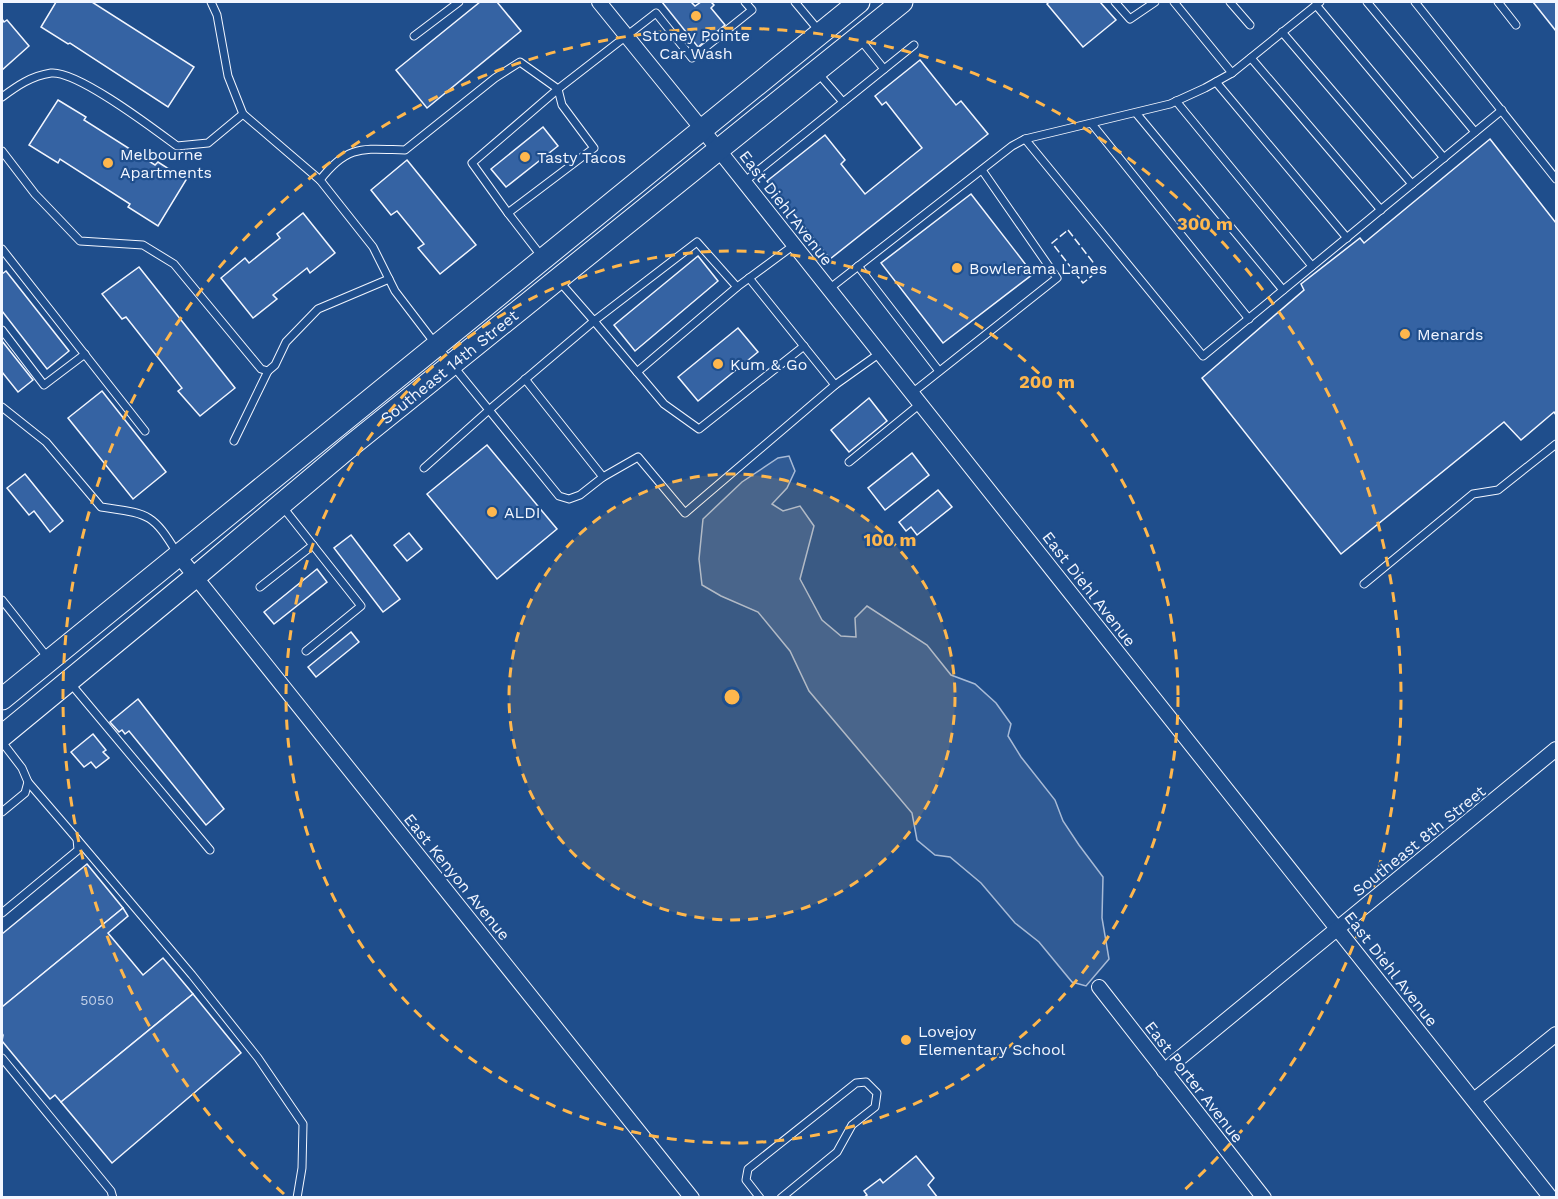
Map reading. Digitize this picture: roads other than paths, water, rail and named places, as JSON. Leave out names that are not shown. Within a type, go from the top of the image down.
[{"type":"main road","name":"Southeast 14th Street","points":[[2,699],[859,2]]},
{"type":"main road","name":"Southeast 14th Street","points":[[2,736],[452,364],[902,2]]},
{"type":"street","name":"East Diehl Avenue","points":[[599,2],[1551,1197]]},
{"type":"street","name":"East Kenyon Avenue","points":[[178,555],[692,1197]]},
{"type":"street","name":"Southeast 8th Street","points":[[1164,1071],[1557,749]]},
{"type":"street","name":"East Porter Avenue","points":[[1099,987],[1264,1197]]},
{"type":"street","points":[[1474,1100],[1557,1034]]},
{"type":"lane","points":[[211,2],[216,15],[228,76],[243,114],[320,180],[373,246],[395,291],[436,346],[559,496],[570,500],[603,477],[638,457],[685,513],[835,385],[880,353]]},
{"type":"lane","points":[[414,36],[459,2]]},
{"type":"lane","points":[[543,259],[472,163],[558,89],[656,13],[692,58],[752,10],[745,2]]},
{"type":"lane","points":[[795,2],[821,33]]},
{"type":"lane","points":[[1115,2],[1130,19],[1155,2]]},
{"type":"lane","points":[[1174,2],[1232,73]]},
{"type":"lane","points":[[1230,2],[1250,25]]},
{"type":"lane","points":[[1367,2],[1475,132]]},
{"type":"lane","points":[[1415,2],[1557,178]]},
{"type":"lane","points":[[1498,2],[1516,25]]},
{"type":"lane","points":[[829,289],[1012,146],[1025,140],[1176,101],[1232,73],[1318,3],[1444,158]]},
{"type":"lane","points":[[1282,32],[1412,184]]},
{"type":"lane","points":[[858,37],[884,69]]},
{"type":"lane","points":[[744,182],[914,45]]},
{"type":"lane","points":[[1251,58],[1381,210]]},
{"type":"lane","points":[[320,180],[333,163],[359,149],[405,150],[495,78],[520,62],[558,89],[562,105],[594,148],[508,213]]},
{"type":"lane","points":[[816,71],[843,102]]},
{"type":"lane","points":[[2,97],[29,79],[53,72],[83,83],[121,105],[177,146],[208,143],[243,114]]},
{"type":"lane","points":[[1216,82],[1347,238]]},
{"type":"lane","points":[[1176,101],[1312,266]]},
{"type":"lane","points":[[1025,140],[1203,356],[1502,110]]},
{"type":"lane","points":[[1136,113],[1283,290]]},
{"type":"lane","points":[[1092,124],[1248,319]]},
{"type":"lane","points":[[2,151],[34,194],[80,241],[143,245],[174,264],[261,369],[268,371]]},
{"type":"lane","points":[[849,462],[916,398],[939,371],[1057,278],[982,170]]},
{"type":"lane","points":[[424,468],[594,321],[697,242],[737,288]]},
{"type":"lane","points":[[637,372],[749,278],[794,245]]},
{"type":"lane","points":[[2,249],[145,431]]},
{"type":"lane","points":[[858,266],[939,371]]},
{"type":"lane","points":[[749,278],[835,385]]},
{"type":"lane","points":[[234,441],[268,371],[275,365],[286,342],[318,309],[389,279]]},
{"type":"lane","points":[[557,279],[664,404],[699,429],[804,346]]},
{"type":"lane","points":[[2,330],[44,385],[85,354]]},
{"type":"lane","points":[[525,379],[603,477]]},
{"type":"lane","points":[[2,407],[46,442],[101,507],[142,513],[161,527],[178,555]]},
{"type":"lane","points":[[1364,584],[1473,494],[1497,490],[1557,444]]},
{"type":"lane","points":[[281,505],[361,606],[306,651]]},
{"type":"lane","points":[[260,587],[313,545]]},
{"type":"lane","points":[[2,600],[50,660]]},
{"type":"lane","points":[[69,681],[210,849]]},
{"type":"lane","points":[[2,742],[22,768],[28,782],[192,975],[251,1049],[303,1124],[302,1168],[297,1197]]},
{"type":"lane","points":[[2,812],[25,793],[28,782]]},
{"type":"lane","points":[[2,913],[78,850],[77,839]]},
{"type":"lane","points":[[2,1058],[111,1191],[113,1197]]},
{"type":"lane","points":[[760,1197],[746,1180],[748,1169],[856,1083],[866,1082],[877,1093],[875,1107],[852,1125],[837,1152],[781,1197]]},
{"type":"place","name":"Stoney Pointe Car Wash","points":[[696,16]]},
{"type":"place","name":"Tasty Tacos","points":[[525,157]]},
{"type":"place","name":"Melbourne Apartments","points":[[108,163]]},
{"type":"place","name":"Bowlerama Lanes","points":[[957,268]]},
{"type":"place","name":"Menards","points":[[1405,334]]},
{"type":"place","name":"Kum & Go","points":[[718,364]]},
{"type":"place","name":"ALDI","points":[[492,512]]},
{"type":"place","name":"Lovejoy Elementary School","points":[[906,1040]]}]
